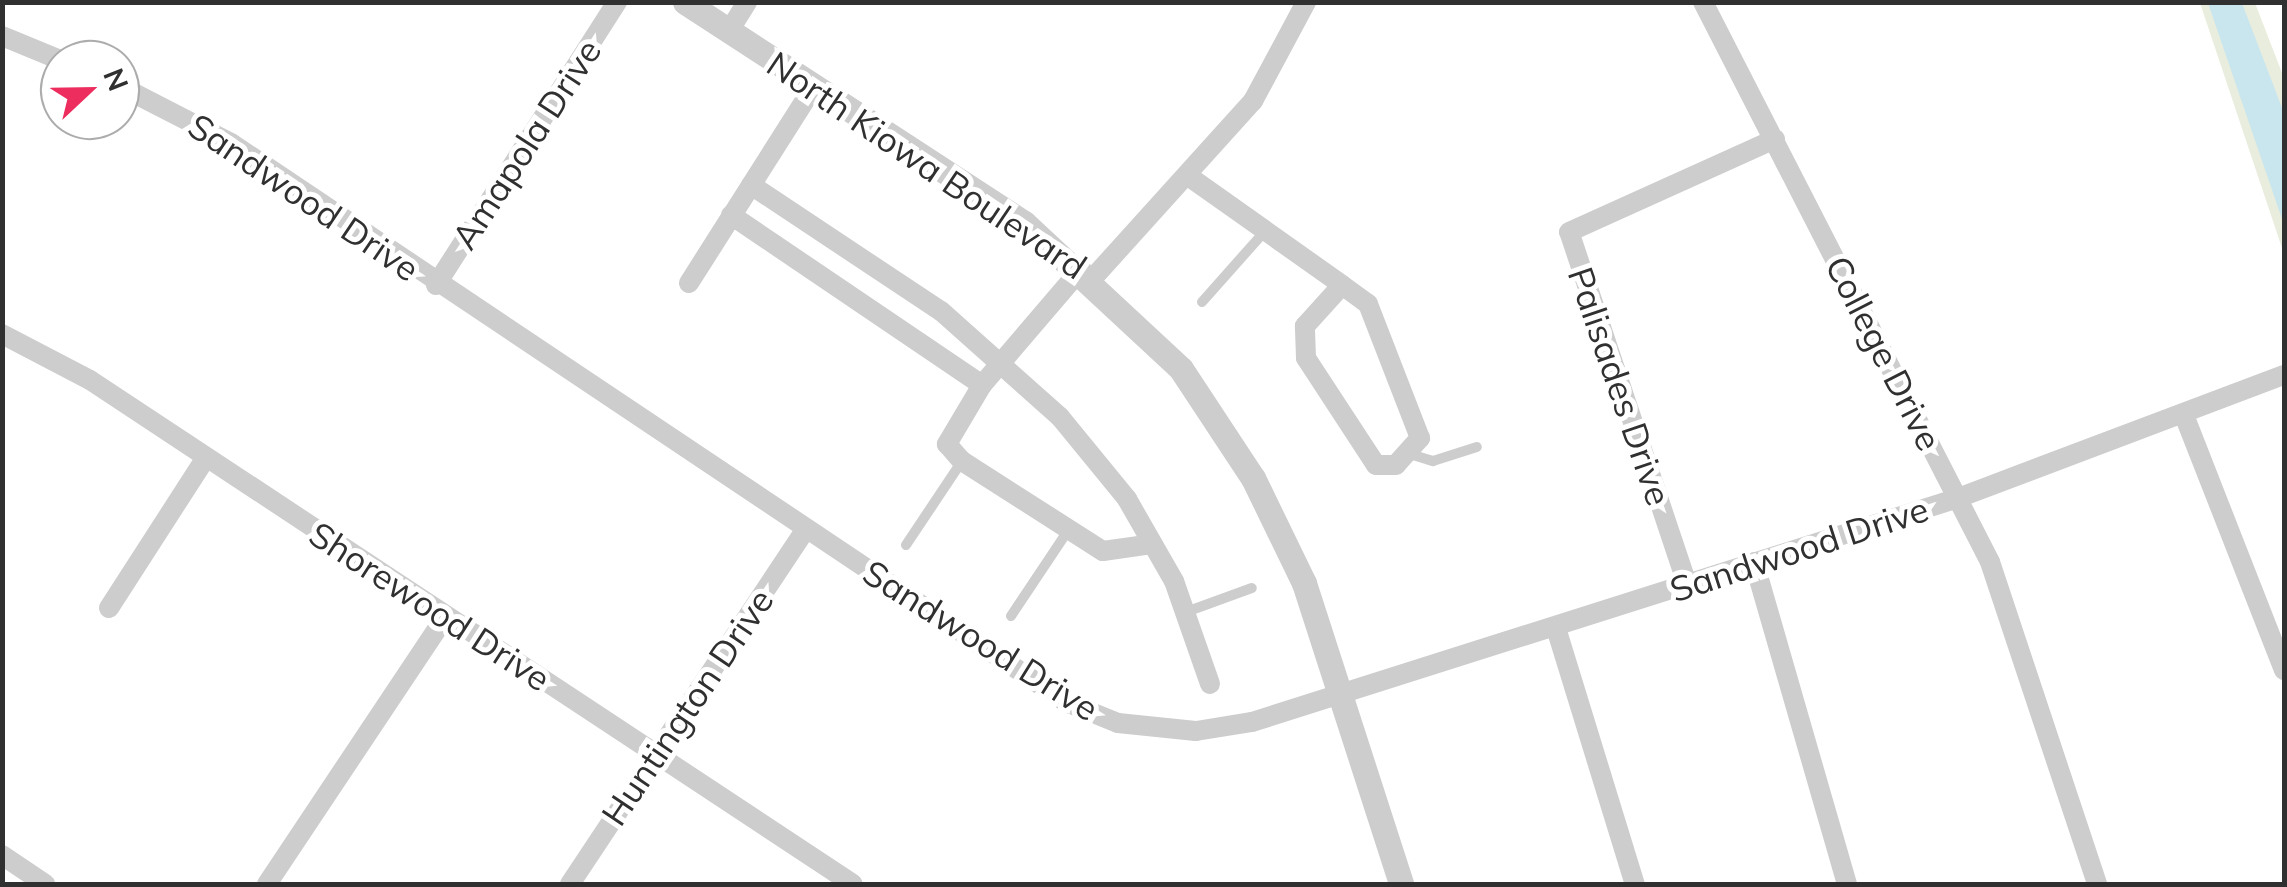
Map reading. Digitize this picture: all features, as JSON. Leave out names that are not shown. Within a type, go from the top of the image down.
[{"type":"street","name":"Amapola Drive","points":[[436,285],[617,2]]},
{"type":"street","name":"North Kiowa Boulevard","points":[[685,2],[1087,274],[1181,369],[1254,478],[1304,584],[1400,884]]},
{"type":"street","points":[[729,31],[748,2]]},
{"type":"street","points":[[1152,544],[1103,551],[1067,532],[962,461],[947,444],[1002,358],[1192,178],[1253,101],[1306,2]]},
{"type":"street","name":"College Drive","points":[[1703,2],[1958,498],[2009,610],[2097,884]]},
{"type":"street","points":[[2,36],[40,52]]},
{"type":"street","points":[[688,283],[814,86]]},
{"type":"street","name":"Sandwood Drive","points":[[140,96],[231,143],[436,285],[1066,702],[1118,723],[1196,731],[1342,693],[1958,498],[2284,375]]},
{"type":"street","name":"Palisades Drive","points":[[1687,584],[1568,232],[1774,139]]},
{"type":"street","points":[[1192,178],[1342,285],[1368,304],[1420,438],[1412,455],[1376,465],[1306,358],[1306,326],[1342,285]]},
{"type":"street","points":[[751,185],[1002,358],[1107,471],[1152,544],[1186,612],[1210,684]]},
{"type":"street","points":[[732,215],[982,385]]},
{"type":"street","name":"Shorewood Drive","points":[[2,334],[205,459],[656,750],[853,884]]},
{"type":"street","points":[[2184,415],[2284,670]]},
{"type":"street","points":[[108,608],[205,459]]},
{"type":"street","name":"Huntington Drive","points":[[570,884],[805,530]]},
{"type":"street","points":[[1754,562],[1848,884]]},
{"type":"street","points":[[266,884],[445,617]]},
{"type":"street","points":[[1556,628],[1635,884]]},
{"type":"street","points":[[2,855],[45,884]]},
{"type":"lane","points":[[1202,302],[1265,230]]},
{"type":"lane","points":[[1412,455],[1432,461],[1478,447]]},
{"type":"lane","points":[[906,546],[962,461]]},
{"type":"lane","points":[[1011,616],[1067,532]]},
{"type":"lane","points":[[1186,612],[1252,588]]},
{"type":"green space","points":[[2200,3],[2255,3],[2284,78],[2284,254]]},
{"type":"water","points":[[2208,3],[2242,3],[2284,113],[2284,225]]}]
